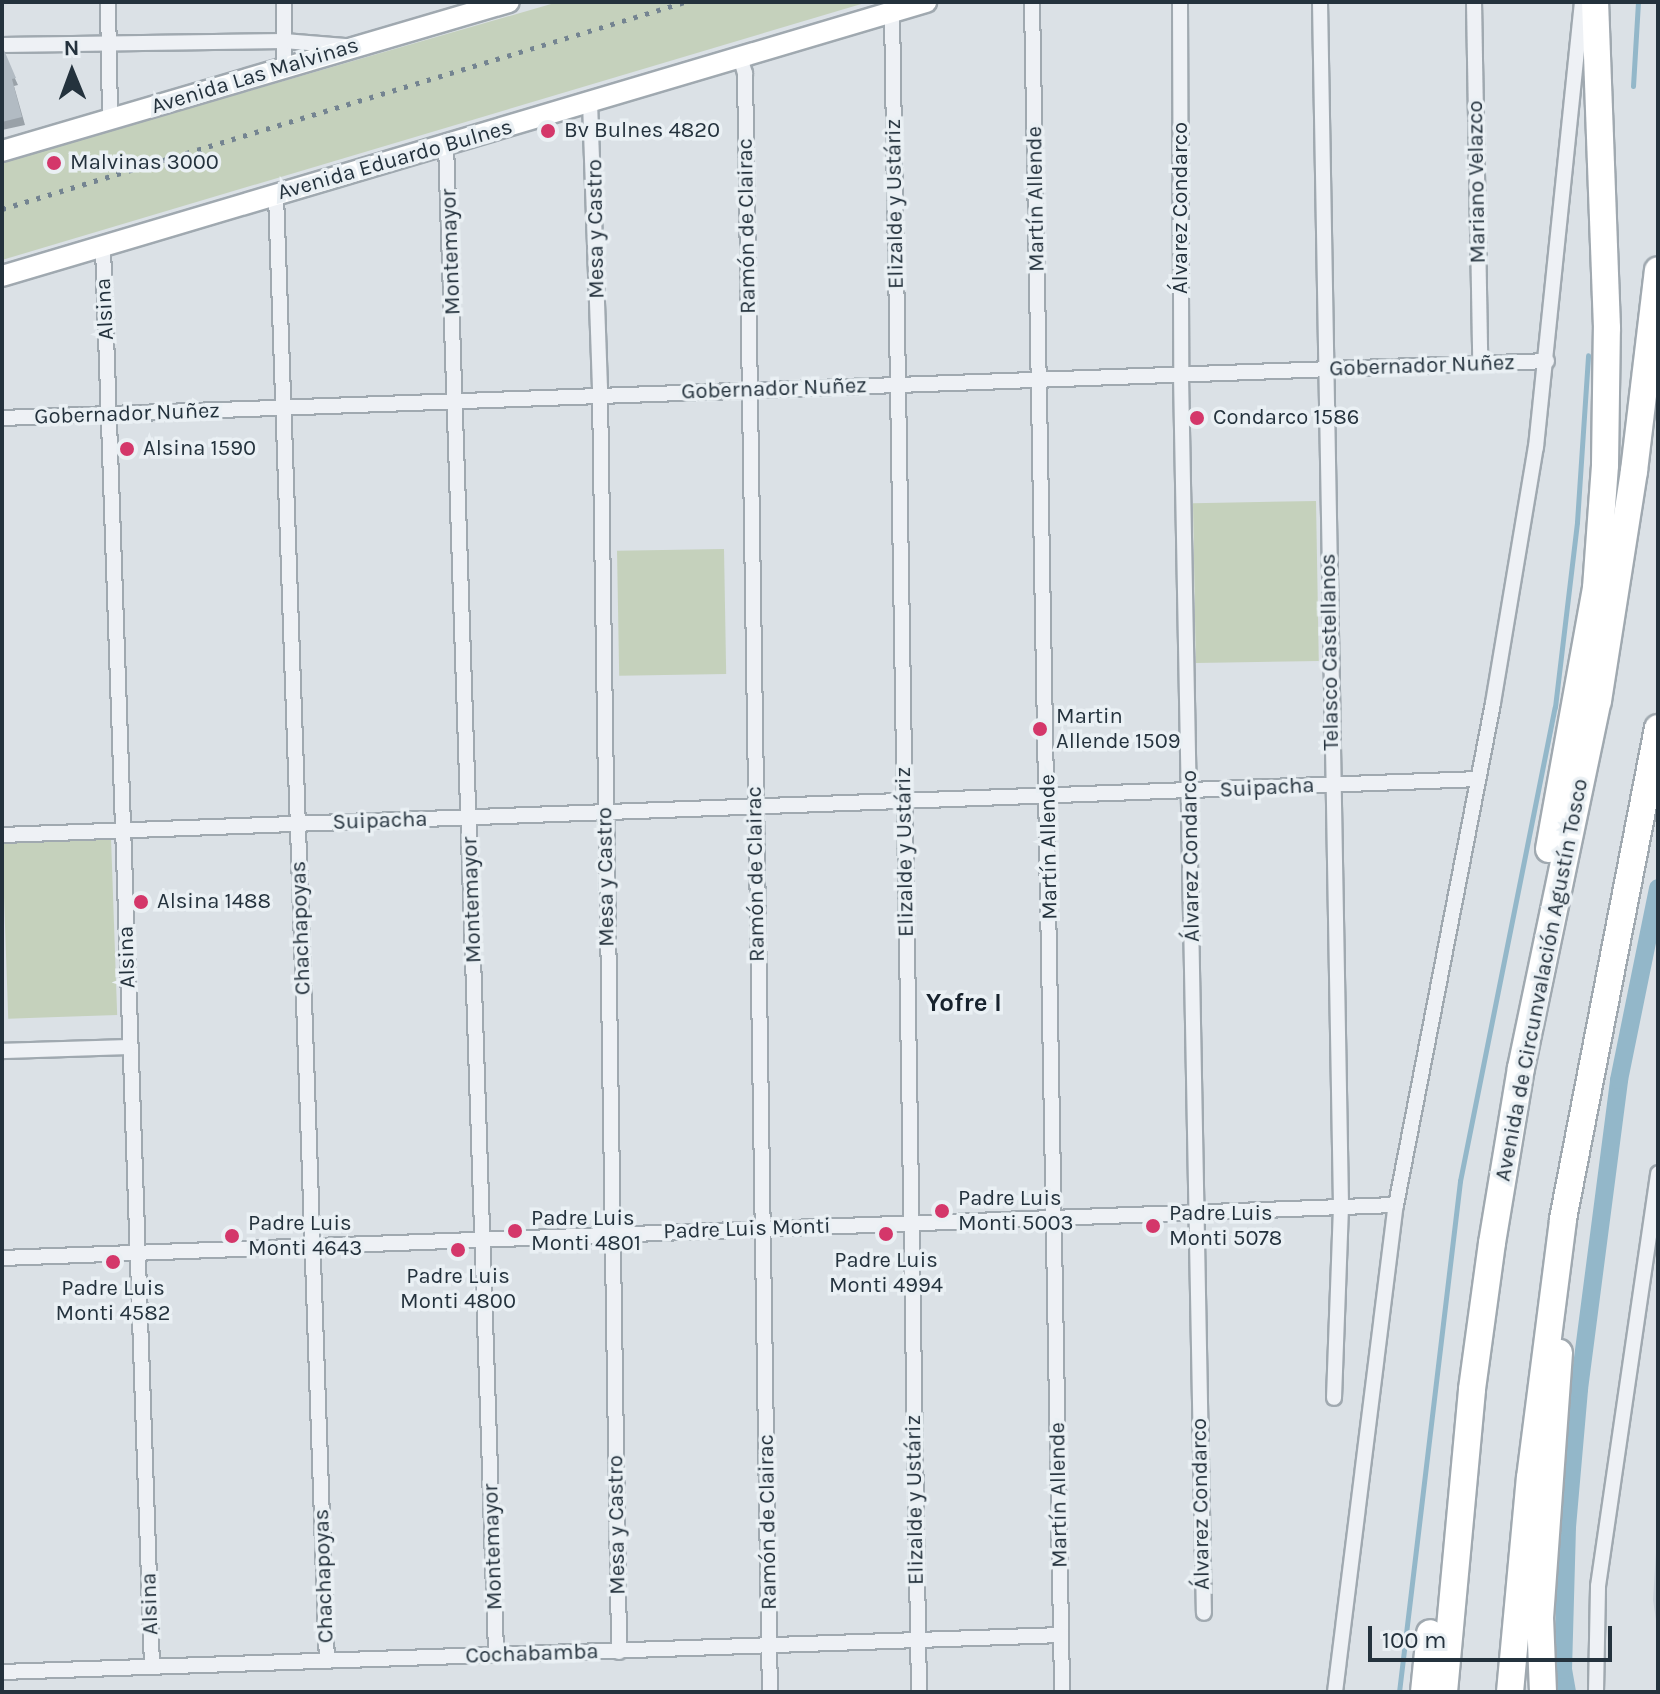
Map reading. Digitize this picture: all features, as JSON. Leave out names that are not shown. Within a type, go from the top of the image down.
[{"type":"highway","points":[[1521,1068],[1534,918],[1573,733],[1600,550],[1607,328],[1595,2]]},
{"type":"highway","name":"Avenida de Circunvalación Agustín Tosco","points":[[1444,1692],[1469,1418],[1492,1243],[1521,1068],[1598,701],[1638,440],[1658,270]]},
{"type":"highway","points":[[1510,1692],[1531,1463],[1563,1219],[1658,728]]},
{"type":"highway","points":[[1596,1047],[1643,893],[1658,820]]},
{"type":"highway","points":[[1543,1692],[1540,1618],[1558,1394],[1563,1219]]},
{"type":"highway","points":[[1424,1692],[1451,1425],[1492,1243]]},
{"type":"main road","name":"Avenida Las Malvinas","points":[[2,151],[284,68],[460,9],[509,2]]},
{"type":"main road","name":"Avenida Eduardo Bulnes","points":[[2,276],[926,2]]},
{"type":"street","points":[[108,2],[110,121]]},
{"type":"street","points":[[284,2],[284,68]]},
{"type":"street","name":"Martín Allende","points":[[1032,2],[1056,1217],[1062,1692]]},
{"type":"street","name":"Álvarez Condarco","points":[[1180,2],[1181,375],[1204,1613]]},
{"type":"street","name":"Telasco Castellanos","points":[[1320,2],[1341,1207],[1334,1398]]},
{"type":"street","name":"Mariano Velazco","points":[[1474,2],[1480,363]]},
{"type":"street","points":[[1335,1692],[1396,1205],[1477,779],[1547,361],[1582,2]]},
{"type":"street","name":"Elizalde y Ustáriz","points":[[892,12],[919,1692]]},
{"type":"street","points":[[2,45],[284,41],[349,47]]},
{"type":"street","name":"Ramón de Clairac","points":[[740,57],[745,73],[770,1692]]},
{"type":"street","name":"Mesa y Castro","points":[[590,102],[600,394],[619,1652]]},
{"type":"street","name":"Montemayor","points":[[446,144],[496,1655]]},
{"type":"street","name":"Chachapoyas","points":[[276,195],[327,1661]]},
{"type":"street","name":"Alsina","points":[[103,248],[152,1666]]},
{"type":"street","name":"Gobernador Nuñez","points":[[2,418],[1547,361]]},
{"type":"street","name":"Suipacha","points":[[2,835],[1191,793],[1477,779]]},
{"type":"street","points":[[2,1051],[130,1047]]},
{"type":"street","points":[[1596,1692],[1598,1586],[1658,1173]]},
{"type":"street","name":"Padre Luis Monti","points":[[2,1258],[1396,1205]]},
{"type":"street","name":"Cochabamba","points":[[2,1672],[770,1648],[1061,1635]]},
{"type":"shaded area","points":[[1658,1521],[1658,1633],[1653,1600]]},
{"type":"green space","points":[[558,2],[868,2],[2,260],[2,162]]},
{"type":"green space","points":[[1316,501],[1319,661],[1196,663],[1193,503]]},
{"type":"green space","points":[[724,549],[726,674],[619,676],[617,551]]},
{"type":"green space","points":[[111,838],[117,1015],[8,1019],[2,842]]},
{"type":"building","points":[[2,50],[16,78],[12,79],[22,117],[2,122]]},
{"type":"waterway","points":[[1633,86],[1638,2]]},
{"type":"waterway","points":[[1399,1692],[1460,1181],[1555,707],[1577,522],[1588,355]]},
{"type":"waterway","points":[[1567,1692],[1563,1670],[1567,1527],[1579,1389],[1619,1080],[1658,888]]},
{"type":"railway","points":[[2,209],[685,2]]},
{"type":"place","name":"Bv Bulnes 4820","points":[[548,131]]},
{"type":"place","name":"Malvinas 3000","points":[[54,163]]},
{"type":"place","name":"Condarco 1586","points":[[1197,418]]},
{"type":"place","name":"Alsina 1590","points":[[127,449]]},
{"type":"place","name":"Martin Allende 1509","points":[[1040,729]]},
{"type":"place","name":"Alsina 1488","points":[[141,902]]},
{"type":"place","name":"Padre Luis Monti 5003","points":[[942,1211]]},
{"type":"place","name":"Padre Luis Monti 5078","points":[[1153,1226]]},
{"type":"place","name":"Padre Luis Monti 4801","points":[[515,1231]]},
{"type":"place","name":"Padre Luis Monti 4994","points":[[886,1234]]},
{"type":"place","name":"Padre Luis Monti 4643","points":[[232,1236]]},
{"type":"place","name":"Padre Luis Monti 4800","points":[[458,1250]]},
{"type":"place","name":"Padre Luis Monti 4582","points":[[113,1262]]},
{"type":"district","name":"Yofre I","points":[[964,1003]]}]
